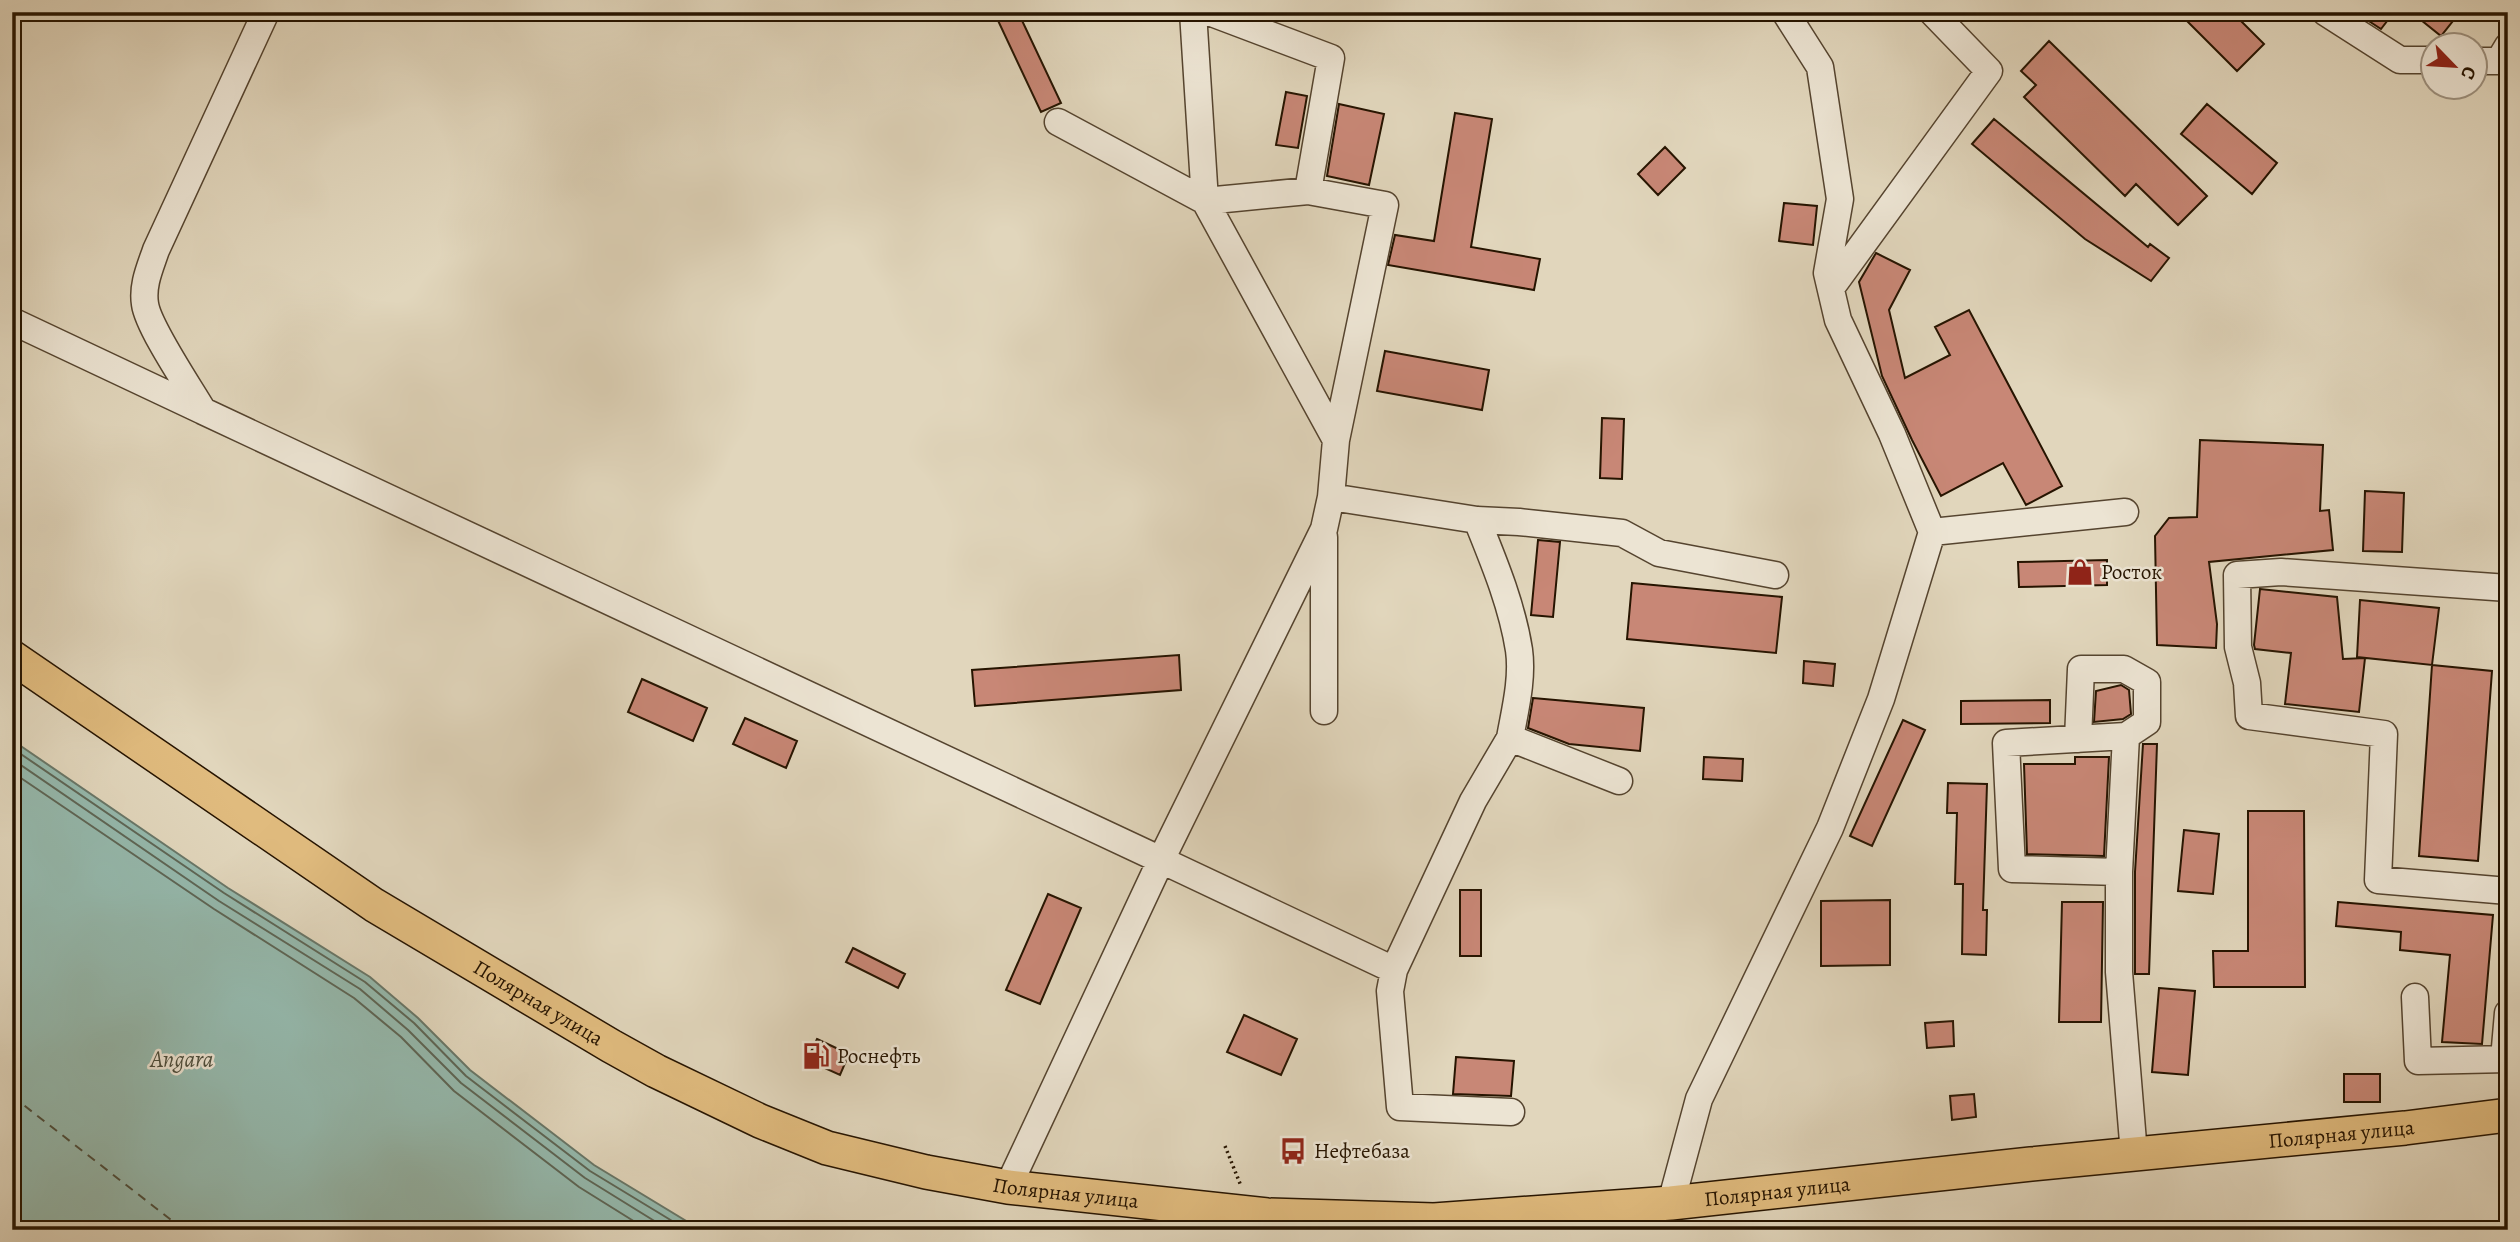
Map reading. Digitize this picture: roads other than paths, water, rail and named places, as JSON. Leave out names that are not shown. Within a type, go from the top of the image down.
[{"type":"main road","name":"Полярная улица","points":[[12,657],[374,905],[656,1070],[760,1121],[827,1148],[926,1172],[1008,1187],[1268,1215],[1434,1220],[1671,1203],[2405,1128],[2508,1115]]},
{"type":"lane","points":[[203,411],[151,322],[145,306],[145,284],[156,250],[266,12]]},
{"type":"lane","points":[[1193,12],[1205,201],[1336,440]]},
{"type":"lane","points":[[1209,12],[1331,58],[1308,191]]},
{"type":"lane","points":[[1671,1203],[1699,1098],[1830,828],[1881,699],[1932,532],[1892,434],[1838,320],[1827,273],[1840,199],[1820,67],[1785,12]]},
{"type":"lane","points":[[1831,288],[1989,71],[1932,12]]},
{"type":"lane","points":[[2325,12],[2400,60],[2418,60]]},
{"type":"lane","points":[[2488,61],[2499,61],[2508,47]]},
{"type":"lane","points":[[1058,122],[1205,201],[1308,191],[1385,205],[1336,440],[1331,497],[1324,528],[1324,710]]},
{"type":"lane","points":[[12,321],[1394,970]]},
{"type":"lane","points":[[1331,497],[1477,520],[1622,534],[1659,553],[1775,575]]},
{"type":"lane","points":[[1932,532],[2125,512]]},
{"type":"lane","points":[[1477,520],[1500,579],[1519,652],[1518,684],[1510,738],[1473,801],[1394,970],[1390,991],[1400,1107],[1511,1112]]},
{"type":"lane","points":[[1008,1187],[1161,860],[1324,528]]},
{"type":"lane","points":[[2508,589],[2281,572],[2237,575],[2238,647],[2247,684],[2249,716],[2385,734],[2378,880],[2508,891]]},
{"type":"lane","points":[[2078,739],[2081,669],[2124,669],[2147,682],[2147,722],[2126,736],[2078,739],[2006,743],[2012,869],[2119,872]]},
{"type":"lane","points":[[2126,736],[2119,872],[2119,972],[2134,1154]]},
{"type":"lane","points":[[1510,738],[1619,781]]},
{"type":"lane","points":[[2415,997],[2418,1061],[2506,1059],[2508,1013]]},
{"type":"water","name":"Angara","points":[[12,740],[228,888],[370,977],[418,1018],[470,1070],[594,1165],[701,1230],[12,1230]]},
{"type":"place","name":"Росток","points":[[2080,572]]},
{"type":"place","name":"Роснефть","points":[[816,1056]]},
{"type":"place","name":"Нефтебаза","points":[[1293,1151]]}]
